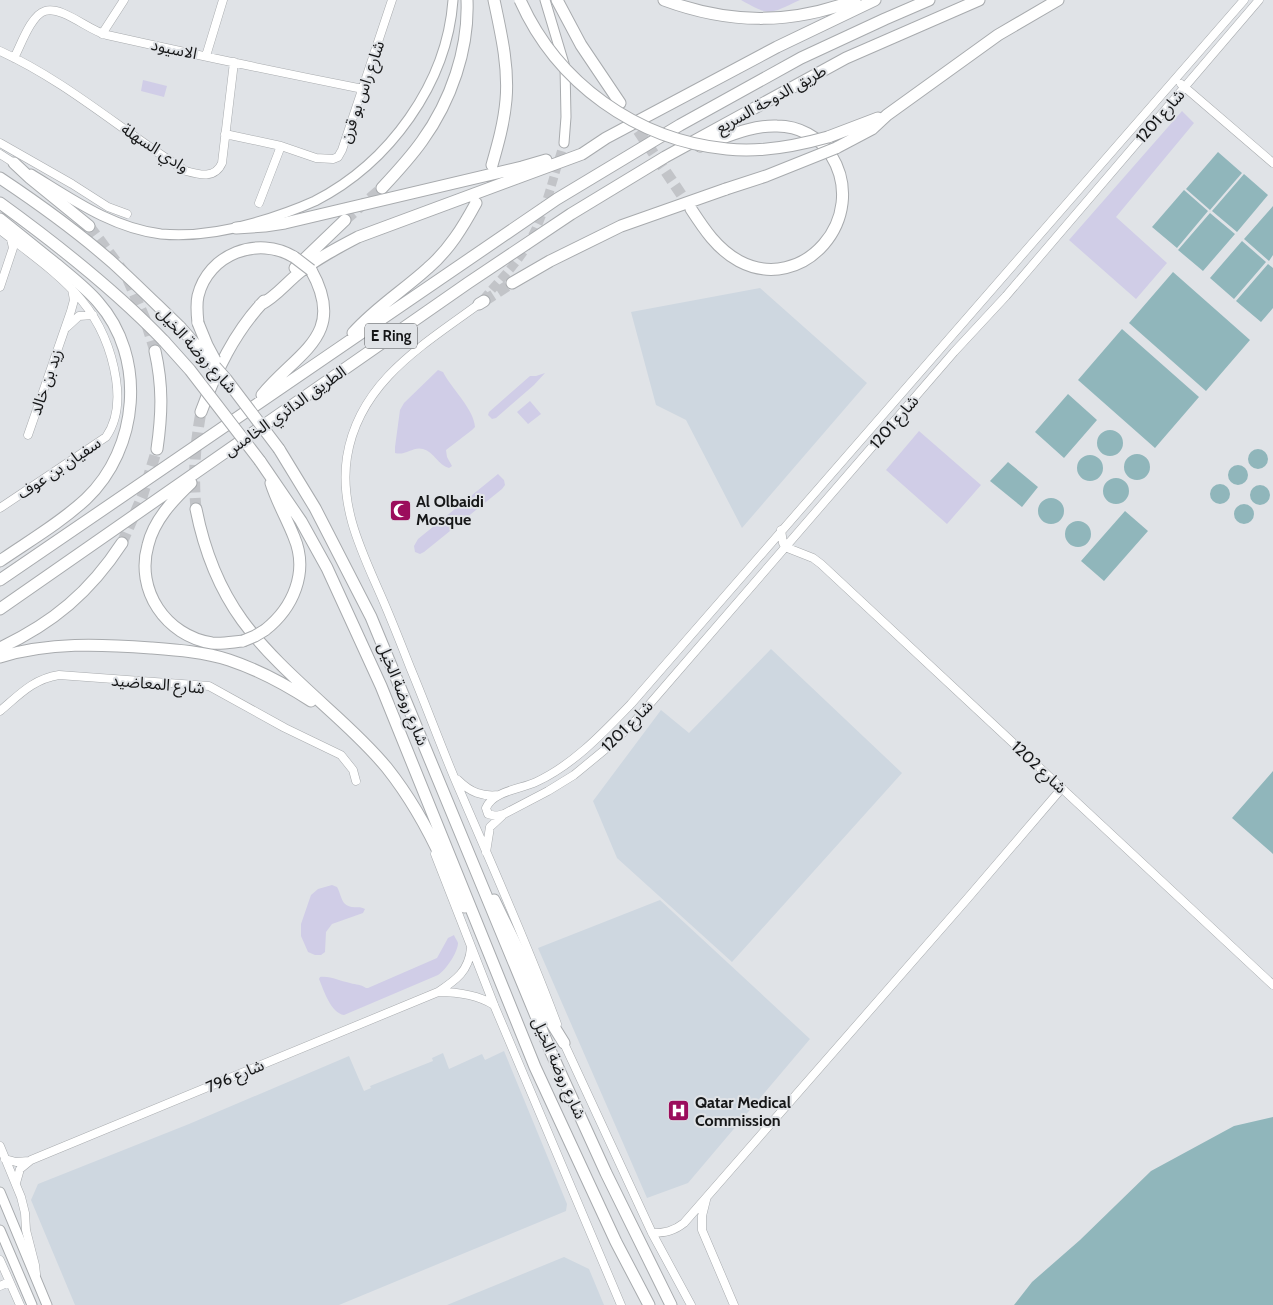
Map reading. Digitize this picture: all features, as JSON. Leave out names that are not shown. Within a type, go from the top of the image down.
[{"type":"highway","points":[[382,188],[423,140],[443,106],[462,51],[466,31],[467,0]]},
{"type":"highway","points":[[492,165],[503,121],[506,82],[502,40],[494,0]]},
{"type":"highway","points":[[520,0],[542,40],[568,73],[601,101],[636,123],[691,143],[728,150],[781,148],[828,137],[887,116]]},
{"type":"highway","points":[[557,0],[573,33],[620,103]]},
{"type":"highway","points":[[664,0],[713,14],[763,19],[823,11],[855,0]]},
{"type":"highway","points":[[260,305],[272,298],[297,274],[317,260],[358,237],[582,154],[606,138],[776,47],[875,0]]},
{"type":"highway","points":[[885,18],[896,8],[912,0]]},
{"type":"highway","name":"طريق الدوحة السريع","points":[[556,199],[680,125],[801,58],[885,18],[929,0]]},
{"type":"highway","name":"طريق الدوحة السريع","points":[[571,214],[665,158],[846,58],[979,0]]},
{"type":"highway","points":[[512,283],[550,260],[622,226],[766,176],[836,148],[872,129],[887,116],[998,36],[1058,0]]},
{"type":"highway","points":[[665,158],[753,128],[780,126],[793,128],[813,136],[825,146],[839,169],[844,190],[839,220],[820,249],[796,264],[775,268],[750,265],[729,255],[717,244],[691,209]]},
{"type":"highway","points":[[236,228],[285,223],[522,168],[606,138]]},
{"type":"highway","points":[[14,163],[89,226]]},
{"type":"highway","name":"شارع روضة الخيل","points":[[0,178],[49,212],[86,241],[180,327],[226,379],[279,450],[315,508],[371,617],[550,1050],[671,1305]]},
{"type":"highway","name":"الطريق الدائري الخامس","points":[[0,580],[556,199]]},
{"type":"highway","name":"شارع روضة الخيل","points":[[0,203],[95,276],[134,310],[164,341],[190,370],[263,466],[301,521],[327,568],[381,686],[535,1067],[616,1242],[648,1305]]},
{"type":"highway","points":[[342,346],[363,321],[430,267],[449,246],[466,222],[476,203]]},
{"type":"highway","name":"الطريق الدائري الخامس","points":[[0,609],[468,283],[571,214]]},
{"type":"highway","points":[[0,219],[78,283],[107,313],[126,353],[131,394],[128,418],[119,450],[100,482],[87,498],[63,518],[0,561]]},
{"type":"highway","points":[[201,412],[212,382],[227,352],[244,325],[260,305],[307,256],[346,220]]},
{"type":"highway","points":[[226,379],[206,345],[198,323],[198,296],[203,283],[219,262],[242,250],[261,247],[280,251],[294,257],[311,270],[321,290],[323,301],[322,323],[319,333],[307,351],[272,384],[255,404]]},
{"type":"highway","points":[[155,351],[160,371],[162,395],[157,449]]},
{"type":"highway","points":[[213,460],[181,492],[159,519],[148,544],[145,575],[148,590],[158,610],[173,626],[199,640],[213,643],[242,641],[265,630],[286,609],[298,582],[300,568],[299,553],[295,538],[275,498],[263,466]]},
{"type":"highway","points":[[196,509],[200,530],[218,582],[244,625],[268,652],[386,766],[402,788],[429,835],[462,905],[480,928]]},
{"type":"highway","points":[[0,648],[47,622],[76,600],[101,573],[122,543]]},
{"type":"highway","points":[[0,657],[40,648],[78,645],[122,646],[192,652],[228,660],[254,669],[282,682],[333,713]]},
{"type":"highway","points":[[475,871],[500,909],[543,1009],[564,1043]]},
{"type":"main road","points":[[14,163],[95,213],[135,228],[159,234],[206,234],[236,228],[298,208],[315,200],[360,171],[386,146],[419,103],[432,78],[447,38],[453,0]]},
{"type":"main road","points":[[545,0],[565,67],[566,117],[564,143]]},
{"type":"main road","points":[[0,1192],[48,1305]]},
{"type":"main road","points":[[0,1230],[32,1305]]},
{"type":"street","points":[[102,34],[124,0]]},
{"type":"street","points":[[206,56],[223,0]]},
{"type":"street","name":"شارع راس بو قرن","points":[[225,134],[281,146],[316,158],[333,160],[338,157],[363,89],[392,0]]},
{"type":"street","name":"شارع 1201","points":[[453,775],[475,793],[490,796],[503,794],[528,786],[550,775],[567,764],[598,738],[637,698],[781,530],[1244,0]]},
{"type":"street","name":"شارع 1201","points":[[503,794],[490,801],[486,808],[491,816],[504,814],[548,791],[574,774],[608,747],[635,721],[795,535],[1006,296],[1260,0]]},
{"type":"street","name":"الاسيود","points":[[14,58],[33,20],[42,12],[49,10],[58,12],[102,34],[363,89]]},
{"type":"street","name":"وادي السهلة","points":[[0,51],[80,96],[186,171],[203,176],[216,172],[222,164],[234,62]]},
{"type":"street","points":[[1176,79],[1273,163]]},
{"type":"street","points":[[0,143],[108,207],[127,214]]},
{"type":"street","points":[[259,203],[281,146]]},
{"type":"street","points":[[0,154],[14,163]]},
{"type":"street","name":"سفيان بن عوف","points":[[0,230],[72,289],[86,305],[105,337],[114,366],[118,397],[113,425],[106,437],[0,508]]},
{"type":"street","points":[[0,287],[11,258],[13,248],[11,238]]},
{"type":"street","points":[[11,258],[19,253],[29,253]]},
{"type":"street","name":"زيد بن خالد","points":[[28,436],[73,306],[72,289]]},
{"type":"street","name":"شارع روضة الخيل","points":[[482,301],[408,355],[383,380],[364,407],[355,428],[347,457],[345,482],[348,508],[356,539],[383,600],[453,775],[541,981],[564,1043],[652,1233],[691,1305]]},
{"type":"street","name":"زيد بن خالد","points":[[65,328],[75,318],[93,315]]},
{"type":"street","points":[[913,381],[923,389]]},
{"type":"street","points":[[781,530],[785,547]]},
{"type":"street","points":[[795,535],[796,546],[803,554]]},
{"type":"street","name":"شارع 1202","points":[[785,547],[821,564],[1273,985]]},
{"type":"street","name":"شارع المعاضيد","points":[[0,711],[34,683],[59,675],[209,686],[286,728],[341,755],[353,770],[356,781]]},
{"type":"street","points":[[652,1233],[677,1229],[684,1223],[1062,788]]},
{"type":"street","name":"شارع 1201","points":[[486,852],[490,827],[504,814]]},
{"type":"street","points":[[429,835],[443,878],[494,1005],[621,1305]]},
{"type":"street","name":"شارع 796","points":[[5,1159],[18,1162],[32,1160],[438,992],[463,972],[470,957],[471,948]]},
{"type":"street","name":"شارع 796","points":[[438,992],[453,992],[479,998],[494,1005]]},
{"type":"street","points":[[0,1146],[16,1183],[25,1213],[26,1230],[35,1265],[36,1278]]},
{"type":"street","points":[[16,1183],[22,1167],[32,1160]]},
{"type":"street","points":[[707,1198],[702,1216],[702,1230],[734,1305]]},
{"type":"street","points":[[0,1260],[20,1305]]},
{"type":"street","points":[[0,1286],[9,1282]]},
{"type":"street","points":[[686,1297],[698,1305]]},
{"type":"shaded area","points":[[741,0],[800,0],[770,12]]},
{"type":"shaded area","points":[[143,80],[167,86],[164,97],[141,91]]},
{"type":"shaded area","points":[[1182,111],[1194,123],[1116,217],[1167,263],[1136,299],[1069,240]]},
{"type":"shaded area","points":[[760,288],[867,383],[742,528],[686,420],[656,405],[631,312]]},
{"type":"shaded area","points":[[438,370],[443,372],[467,406],[474,420],[475,427],[446,450],[447,457],[452,466],[449,468],[423,449],[419,448],[399,454],[395,453],[400,410],[404,403]]},
{"type":"shaded area","points":[[545,373],[496,418],[492,419],[488,415],[489,412],[530,376]]},
{"type":"shaded area","points":[[530,401],[541,414],[528,424],[517,412]]},
{"type":"shaded area","points":[[919,431],[981,485],[947,524],[886,470]]},
{"type":"shaded area","points":[[498,474],[504,480],[505,485],[502,489],[424,552],[420,554],[415,552],[414,546],[418,539]]},
{"type":"shaded area","points":[[771,649],[902,773],[732,962],[617,858],[593,801],[661,710],[689,733]]},
{"type":"shaded area","points":[[332,885],[337,887],[346,905],[365,909],[363,913],[332,924],[326,932],[325,952],[321,955],[315,955],[308,952],[301,936],[301,924],[311,895],[318,889]]},
{"type":"shaded area","name":"Qatar Medical Commission","points":[[660,900],[810,1039],[688,1183],[647,1198],[538,948]]},
{"type":"shaded area","points":[[454,935],[458,943],[456,951],[441,973],[344,1015],[332,1006],[319,979],[320,977],[328,977],[368,988],[437,958],[448,938]]},
{"type":"shaded area","points":[[504,1051],[567,1204],[566,1211],[339,1305],[75,1305],[31,1200],[38,1184],[189,1124],[349,1056],[364,1091],[371,1088],[370,1086],[433,1061],[432,1058],[443,1053],[449,1069],[482,1054],[485,1060]]},
{"type":"shaded area","points":[[564,1257],[589,1269],[604,1305],[447,1305]]},
{"type":"water","points":[[1218,152],[1242,173],[1210,210],[1186,189]]},
{"type":"water","points":[[1244,174],[1268,195],[1237,232],[1212,211]]},
{"type":"water","points":[[1184,190],[1208,211],[1177,248],[1152,227]]},
{"type":"water","points":[[1273,206],[1273,255],[1269,261],[1244,239]]},
{"type":"water","points":[[1210,213],[1235,234],[1203,271],[1178,250]]},
{"type":"water","points":[[1242,241],[1266,262],[1234,299],[1210,278]]},
{"type":"water","points":[[1268,264],[1273,268],[1273,308],[1261,322],[1236,301]]},
{"type":"water","points":[[1173,272],[1250,340],[1206,391],[1129,323]]},
{"type":"water","points":[[1122,329],[1199,397],[1155,448],[1078,380]]},
{"type":"water","points":[[1068,394],[1097,420],[1064,458],[1035,432]]},
{"type":"water","points":[[1110,430],[1119,434],[1123,443],[1119,452],[1110,456],[1101,452],[1097,443],[1101,434]]},
{"type":"water","points":[[1258,449],[1265,452],[1268,459],[1265,466],[1258,469],[1251,466],[1248,459],[1251,452]]},
{"type":"water","points":[[1137,454],[1146,458],[1150,467],[1146,476],[1137,480],[1128,476],[1124,467],[1128,458]]},
{"type":"water","points":[[1090,455],[1099,459],[1103,468],[1099,477],[1090,481],[1081,477],[1077,468],[1081,459]]},
{"type":"water","points":[[1008,462],[1038,487],[1022,507],[990,481]]},
{"type":"water","points":[[1238,465],[1245,468],[1248,475],[1245,482],[1238,485],[1231,482],[1228,475],[1231,468]]},
{"type":"water","points":[[1116,478],[1125,482],[1129,491],[1125,500],[1116,504],[1107,500],[1103,491],[1107,482]]},
{"type":"water","points":[[1220,484],[1227,487],[1230,494],[1227,501],[1220,504],[1213,501],[1210,494],[1213,487]]},
{"type":"water","points":[[1260,485],[1267,488],[1270,495],[1267,502],[1260,505],[1253,502],[1250,495],[1253,488]]},
{"type":"water","points":[[1051,498],[1060,502],[1064,511],[1060,520],[1051,524],[1042,520],[1038,511],[1042,502]]},
{"type":"water","points":[[1244,504],[1251,507],[1254,514],[1251,521],[1244,524],[1237,521],[1234,514],[1237,507]]},
{"type":"water","points":[[1125,511],[1148,531],[1104,581],[1081,561]]},
{"type":"water","points":[[1078,521],[1087,525],[1091,534],[1087,543],[1078,547],[1069,543],[1065,534],[1069,525]]},
{"type":"water","points":[[1273,771],[1273,854],[1232,818]]},
{"type":"water","points":[[1273,1117],[1273,1305],[1014,1305],[1032,1282],[1080,1240],[1151,1171],[1234,1126]]},
{"type":"tunnel","points":[[629,117],[691,209]]},
{"type":"tunnel","points":[[483,300],[512,267],[529,243],[547,201],[564,143]]},
{"type":"tunnel","points":[[345,220],[382,188]]},
{"type":"tunnel","points":[[89,226],[126,275],[145,319],[155,351]]},
{"type":"tunnel","points":[[484,301],[512,283]]},
{"type":"tunnel","points":[[196,509],[195,461],[201,412]]},
{"type":"tunnel","points":[[122,543],[142,497],[157,449]]},
{"type":"place","name":"Al Olbaidi Mosque","points":[[400,510]]},
{"type":"place","name":"Qatar Medical Commission","points":[[679,1111]]}]
